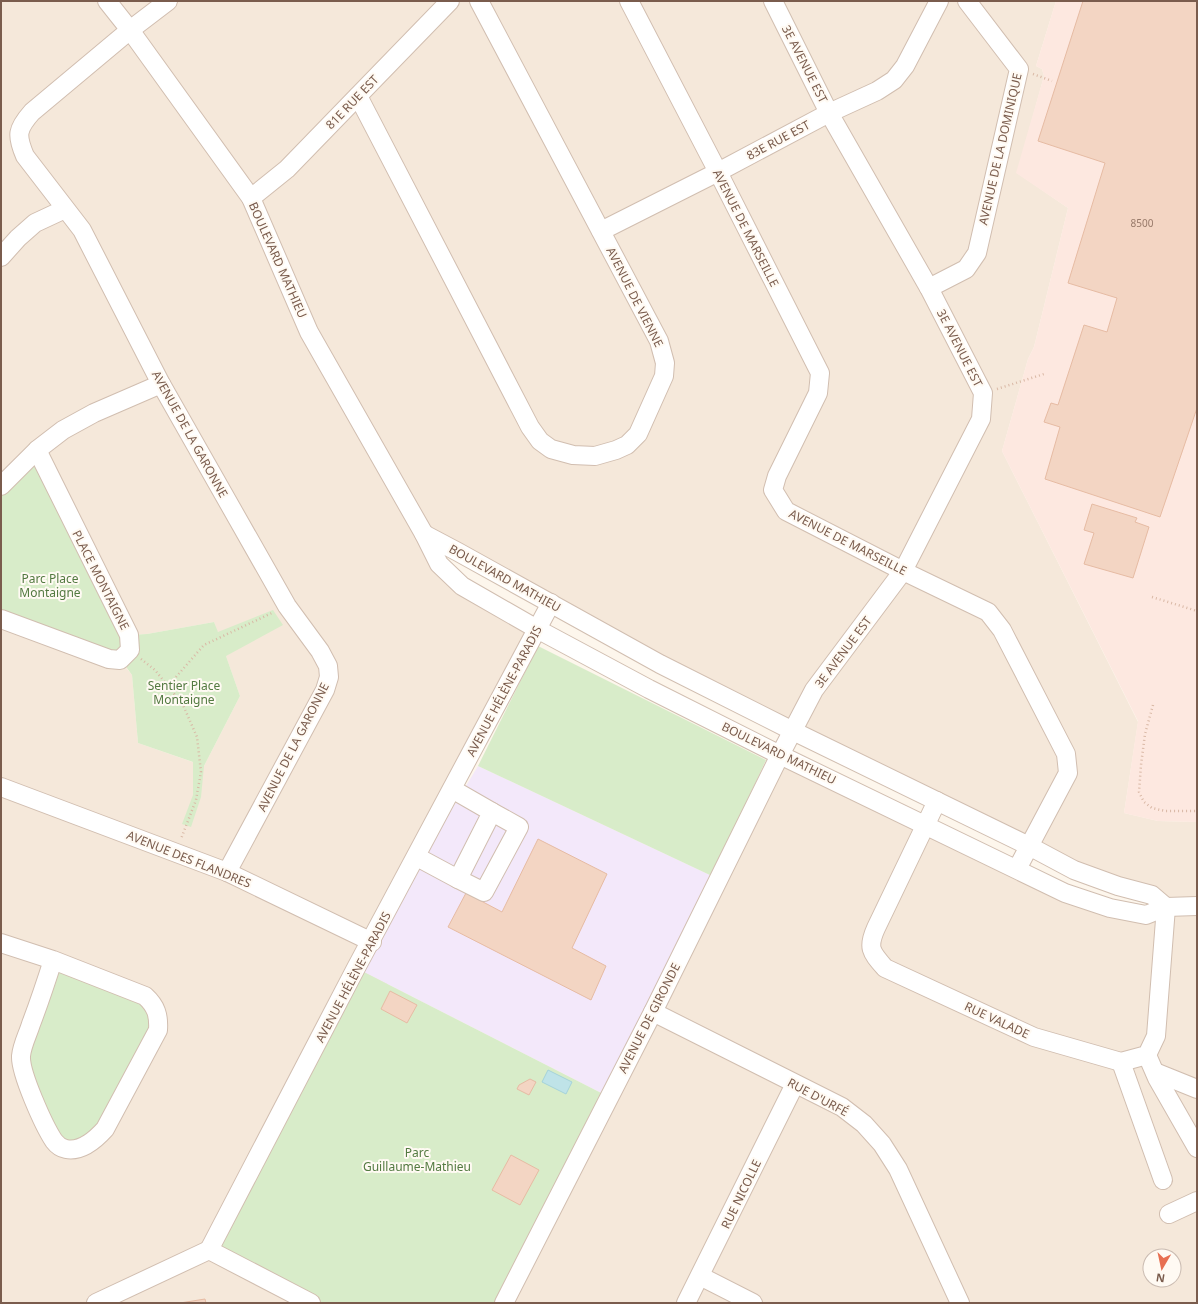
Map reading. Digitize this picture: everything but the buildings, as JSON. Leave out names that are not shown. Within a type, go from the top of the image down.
[{"type":"street","name":"BOULEVARD MATHIEU","points":[[107,1],[130,30],[251,198],[309,332],[424,534],[439,564],[462,586],[537,629],[649,689],[1066,893],[1110,908],[1146,915],[1166,907],[1197,906]]},
{"type":"street","name":"AVENUE DE LA GARONNE","points":[[168,1],[130,30],[32,112],[23,123],[19,133],[20,144],[26,156],[82,230],[161,384],[287,606],[320,651],[328,666],[329,676],[325,690],[227,872]]},
{"type":"street","name":"81E RUE EST","points":[[251,198],[287,170],[450,1]]},
{"type":"street","name":"AVENUE DE VIENNE","points":[[358,96],[530,427],[540,441],[551,449],[573,455],[595,456],[627,445],[638,434],[664,376],[665,363],[659,340],[479,1]]},
{"type":"street","name":"AVENUE DE MARSEILLE","points":[[629,1],[820,373],[818,394],[777,476],[773,490],[786,511],[903,571],[988,612],[1002,630],[1066,754],[1068,773],[1017,869]]},
{"type":"street","name":"3E AVENUE EST","points":[[773,1],[829,113],[929,288],[983,393],[981,419],[903,571],[814,690],[793,732]]},
{"type":"street","name":"83E RUE EST","points":[[601,231],[718,172],[829,113],[877,91],[894,80],[905,66],[939,1]]},
{"type":"street","name":"AVENUE DE LA DOMINIQUE","points":[[929,288],[966,269],[977,253],[1019,70],[967,1]]},
{"type":"street","points":[[1,257],[18,238],[35,223],[65,209]]},
{"type":"street","points":[[1,486],[37,450],[63,430],[94,413],[161,384]]},
{"type":"street","name":"PLACE MONTAIGNE","points":[[37,450],[129,635],[130,650]]},
{"type":"street","name":"BOULEVARD MATHIEU","points":[[424,534],[660,664],[793,732],[937,801],[1074,870],[1118,886],[1152,895],[1166,907]]},
{"type":"street","name":"AVENUE HÉLÈNE-PARADIS","points":[[209,1250],[551,603]]},
{"type":"street","points":[[1,619],[109,659],[120,660],[130,650]]},
{"type":"street","name":"AVENUE DE GIRONDE","points":[[504,1303],[653,1012],[780,754],[793,732]]},
{"type":"street","name":"AVENUE DES FLANDRES","points":[[1,787],[227,872],[372,942]]},
{"type":"street","points":[[416,857],[484,892],[519,827],[452,789]]},
{"type":"street","name":"RUE VALADE","points":[[937,801],[871,939],[871,949],[876,958],[885,968],[1034,1037],[1121,1062]]},
{"type":"street","points":[[458,879],[492,812]]},
{"type":"street","points":[[1163,1180],[1121,1062],[1147,1055],[1156,1036],[1166,907]]},
{"type":"street","points":[[1,943],[53,960],[145,996],[152,1003],[159,1020],[158,1030],[105,1129],[97,1138],[86,1145],[67,1150],[54,1142],[35,1103],[22,1069],[21,1062],[24,1046],[53,960]]},
{"type":"street","name":"RUE D'URFÉ","points":[[653,1012],[842,1107],[864,1124],[882,1144],[898,1169],[960,1303]]},
{"type":"street","points":[[1147,1055],[1197,1148]]},
{"type":"street","points":[[1155,1072],[1197,1089]]},
{"type":"street","name":"RUE NICOLLE","points":[[686,1303],[795,1084]]},
{"type":"street","points":[[1168,1214],[1197,1201]]},
{"type":"street","points":[[96,1303],[209,1250],[311,1303]]},
{"type":"street","points":[[700,1276],[753,1303]]},
{"type":"path","points":[[1019,70],[1052,81]]},
{"type":"path","points":[[983,393],[1044,374]]},
{"type":"path","points":[[1152,597],[1197,611]]},
{"type":"path","points":[[168,686],[204,645],[287,606]]},
{"type":"path","points":[[130,650],[155,670],[183,705],[197,737],[201,772],[196,800],[176,853]]},
{"type":"path","points":[[1154,705],[1145,734],[1139,792],[1144,802],[1152,808],[1165,811],[1197,812]]},
{"type":"shaded area","points":[[1,1],[1056,1],[1036,66],[1042,69],[1044,76],[1017,173],[1068,208],[1034,347],[1028,359],[1002,451],[1138,722],[1124,813],[1158,821],[1197,822],[1197,1303],[504,1303],[779,758],[1110,908],[1166,907],[1118,886],[424,534],[439,564],[537,629],[417,857],[311,1303],[1,1303],[1,619],[120,660],[132,675],[138,743],[204,766],[240,696],[214,622],[147,634],[129,635],[1,486]]},
{"type":"shaded area","points":[[1056,1],[1197,1],[1197,822],[1158,821],[1124,813],[1138,721],[1002,451],[1028,359],[1034,347],[1068,208],[1016,173],[1044,76],[1042,69],[1036,66]]},
{"type":"shaded area","points":[[478,766],[712,876],[609,1097],[356,968]]},
{"type":"green space","points":[[37,450],[129,635],[147,634],[214,622],[218,632],[273,610],[283,625],[226,656],[240,696],[204,766],[201,797],[191,827],[182,824],[193,795],[193,762],[138,743],[132,675],[121,660],[1,619],[1,486]]},
{"type":"green space","points":[[538,646],[766,760],[712,876],[478,766]]},
{"type":"green space","points":[[53,960],[145,996],[159,1020],[105,1129],[67,1150],[22,1069]]},
{"type":"green space","name":"Parc Guillaume-Mathieu","points":[[356,968],[609,1097],[504,1303],[311,1303],[209,1250]]},
{"type":"water","points":[[548,1070],[572,1082],[566,1094],[542,1082]]},
{"type":"park label","name":"Parc Place Montaigne","points":[[50,585]]},
{"type":"park label","name":"Sentier Place Montaigne","points":[[184,692]]}]
